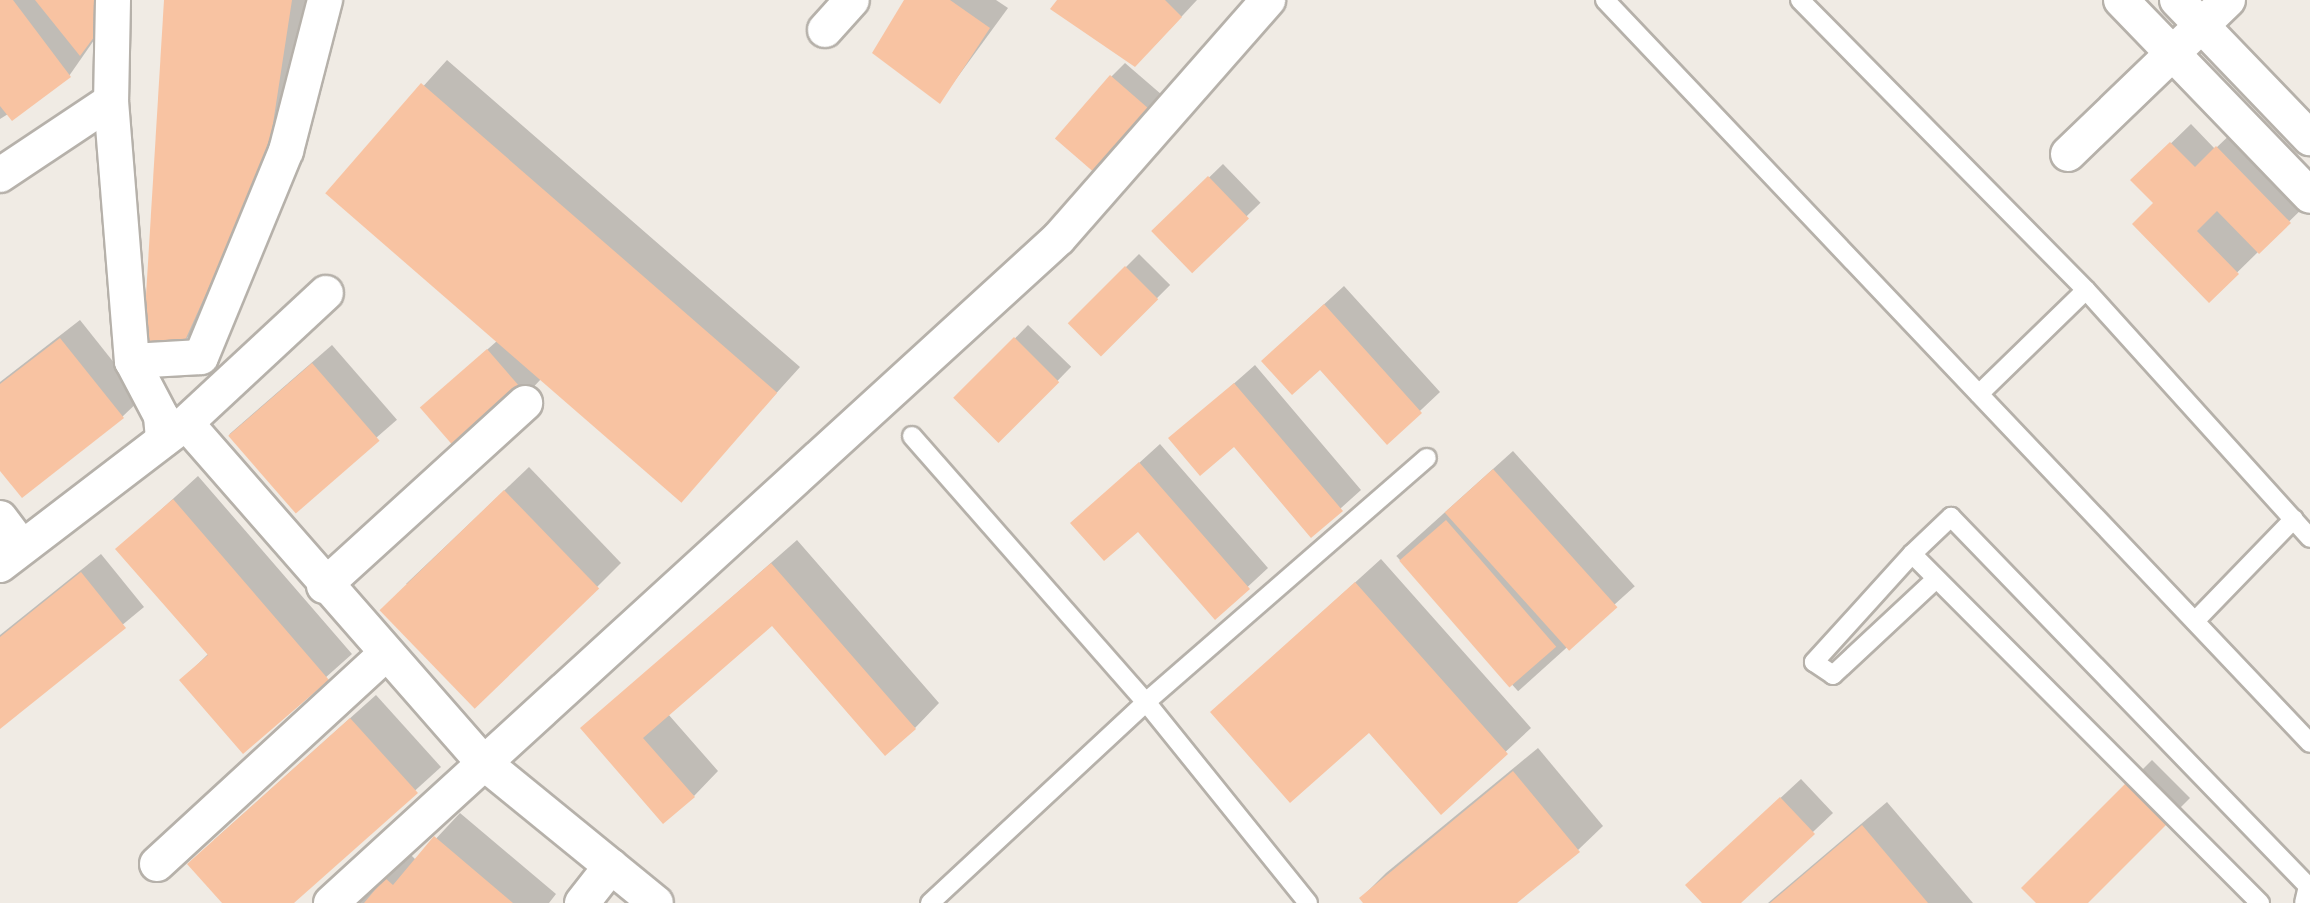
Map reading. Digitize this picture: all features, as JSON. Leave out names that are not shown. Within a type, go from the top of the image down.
[{"type":"street","points":[[113,0],[111,101],[132,361],[161,416],[324,586],[483,762],[656,903]]},
{"type":"street","points":[[132,361],[201,357],[286,151],[325,0]]},
{"type":"street","points":[[825,30],[852,0]]},
{"type":"street","points":[[331,903],[1059,238],[1268,0]]},
{"type":"street","points":[[2121,0],[2310,196]]},
{"type":"street","points":[[2177,0],[2310,138]]},
{"type":"street","points":[[2068,154],[2228,0]]},
{"type":"street","points":[[0,175],[111,101]]},
{"type":"street","points":[[0,518],[11,556],[174,431],[326,293]]},
{"type":"street","points":[[324,586],[525,403]]},
{"type":"street","points":[[157,864],[385,654]]},
{"type":"street","points":[[582,903],[611,866]]},
{"type":"lane","points":[[1605,0],[2310,743]]},
{"type":"lane","points":[[1800,0],[2086,290],[2310,538]]},
{"type":"lane","points":[[1979,394],[2086,290]]},
{"type":"lane","points":[[912,436],[1146,702],[1308,903]]},
{"type":"lane","points":[[930,903],[1146,702],[1427,458]]},
{"type":"lane","points":[[1936,579],[1833,675],[1814,662],[1912,554],[1951,517],[2308,886],[2304,903]]},
{"type":"lane","points":[[2195,621],[2294,519]]},
{"type":"lane","points":[[1912,554],[2260,903]]},
{"type":"building","points":[[0,0],[13,0],[71,77],[12,121],[0,106]]},
{"type":"building","points":[[35,0],[104,0],[103,25],[80,56]]},
{"type":"building","points":[[164,0],[292,0],[268,156],[182,347],[143,345]]},
{"type":"building","points":[[904,0],[950,0],[990,28],[940,104],[872,53]]},
{"type":"building","points":[[1057,0],[1165,0],[1182,17],[1135,67],[1050,9]]},
{"type":"building","points":[[1110,75],[1157,116],[1102,179],[1055,138]]},
{"type":"building","points":[[421,83],[777,393],[681,503],[325,193]]},
{"type":"building","points":[[2170,142],[2195,167],[2216,146],[2291,223],[2259,254],[2217,211],[2197,231],[2239,274],[2209,303],[2132,224],[2153,203],[2130,180]]},
{"type":"building","points":[[1208,176],[1249,218],[1192,273],[1151,231]]},
{"type":"building","points":[[1125,266],[1158,299],[1101,357],[1068,323]]},
{"type":"building","points":[[1324,304],[1422,413],[1387,445],[1320,370],[1292,395],[1261,361]]},
{"type":"building","points":[[1014,337],[1059,382],[998,443],[953,398]]},
{"type":"building","points":[[60,338],[124,418],[22,498],[0,471],[0,384]]},
{"type":"building","points":[[487,349],[528,396],[461,454],[420,407]]},
{"type":"building","points":[[312,363],[380,441],[296,514],[228,436]]},
{"type":"building","points":[[1234,383],[1343,511],[1311,538],[1234,447],[1200,476],[1168,438]]},
{"type":"building","points":[[1139,462],[1250,589],[1215,620],[1138,532],[1104,561],[1070,523]]},
{"type":"building","points":[[1493,469],[1617,607],[1569,651],[1445,512]]},
{"type":"building","points":[[504,490],[599,589],[475,709],[380,610]]},
{"type":"building","points":[[173,499],[329,680],[243,754],[179,680],[208,655],[115,549]]},
{"type":"building","points":[[1446,520],[1556,647],[1509,687],[1399,561]]},
{"type":"building","points":[[771,563],[916,729],[885,756],[772,626],[643,738],[695,797],[663,824],[580,728]]},
{"type":"building","points":[[81,572],[126,628],[0,729],[0,637]]},
{"type":"building","points":[[1355,582],[1508,754],[1441,815],[1369,733],[1290,803],[1210,712]]},
{"type":"building","points":[[350,718],[418,793],[294,903],[222,903],[187,864]]},
{"type":"building","points":[[1513,771],[1580,852],[1517,903],[1363,903],[1359,898]]},
{"type":"building","points":[[2131,778],[2172,819],[2088,903],[2036,903],[2021,888]]},
{"type":"building","points":[[1780,797],[1815,834],[1741,903],[1702,903],[1685,885]]},
{"type":"building","points":[[1862,825],[1928,903],[1770,903]]},
{"type":"building","points":[[434,836],[513,903],[364,903],[385,878],[393,885]]}]
